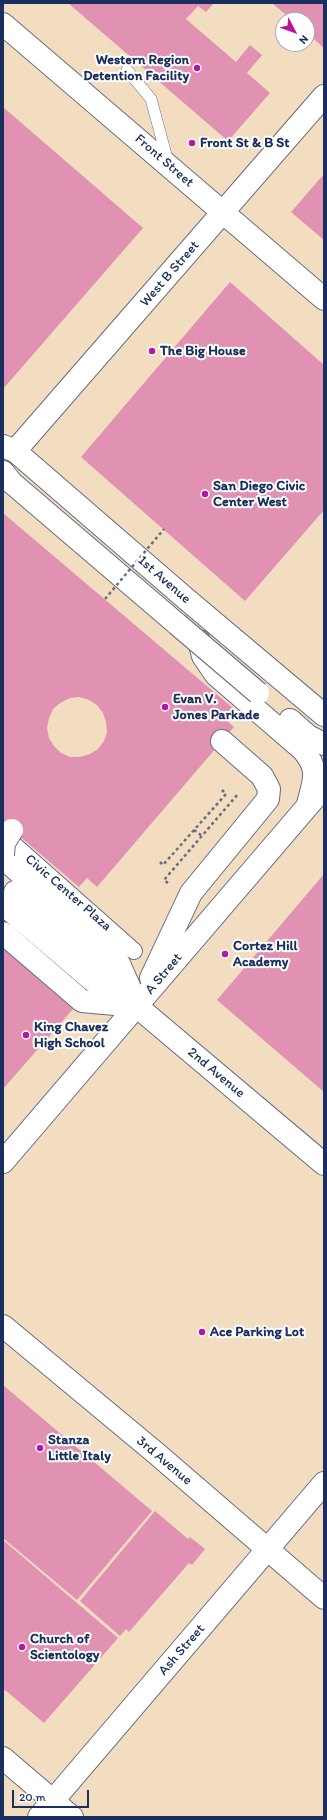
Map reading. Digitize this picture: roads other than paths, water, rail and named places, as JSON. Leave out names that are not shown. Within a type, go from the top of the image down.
[{"type":"main road","name":"Front Street","points":[[3,24],[324,299]]},
{"type":"main road","name":"West B Street","points":[[9,449],[223,212],[324,96]]},
{"type":"main road","name":"1st Avenue","points":[[9,449],[324,715]]},
{"type":"main road","points":[[3,472],[12,483],[308,736],[324,744]]},
{"type":"main road","points":[[185,598],[204,656],[216,675],[303,750],[312,760],[314,778],[308,805]]},
{"type":"main road","points":[[137,1006],[191,893],[239,837],[268,799],[269,789],[262,776],[222,741]]},
{"type":"main road","name":"A Street","points":[[3,1162],[324,786]]},
{"type":"main road","points":[[3,855],[4,843],[8,833]]},
{"type":"main road","points":[[3,858],[125,954],[137,1006]]},
{"type":"main road","name":"2nd Avenue","points":[[10,899],[104,968],[108,982],[324,1164]]},
{"type":"main road","points":[[3,933],[82,1001],[137,1006]]},
{"type":"main road","name":"3rd Avenue","points":[[3,1326],[324,1598]]},
{"type":"main road","name":"Ash Street","points":[[46,1809],[324,1483]]},
{"type":"main road","points":[[3,1758],[46,1809],[72,1817]]},
{"type":"street","name":"Civic Center Plaza","points":[[8,833],[125,954]]},
{"type":"lane","points":[[127,70],[151,99],[169,166]]},
{"type":"place","name":"Western Region Detention Facility","points":[[197,68]]},
{"type":"place","name":"Front St & B St","points":[[192,143]]},
{"type":"place","name":"The Big House","points":[[152,351]]},
{"type":"place","name":"San Diego Civic Center West","points":[[205,494]]},
{"type":"place","name":"Evan V. Jones Parkade","points":[[165,707]]},
{"type":"place","name":"Cortez Hill Academy","points":[[225,954]]},
{"type":"place","name":"King Chavez High School","points":[[26,1035]]},
{"type":"place","name":"Ace Parking Lot","points":[[202,1332]]},
{"type":"place","name":"Stanza Little Italy","points":[[40,1448]]},
{"type":"place","name":"Church of Scientology","points":[[22,1647]]}]
